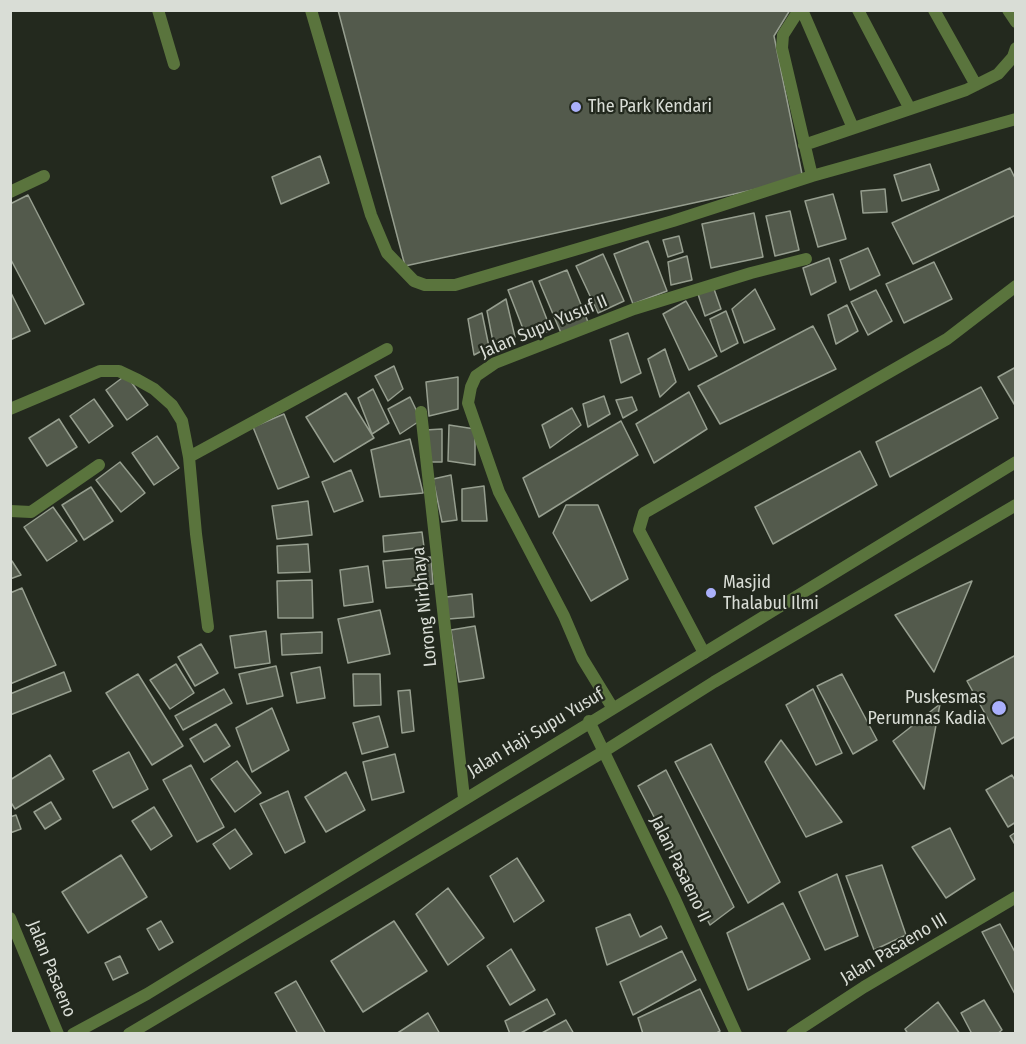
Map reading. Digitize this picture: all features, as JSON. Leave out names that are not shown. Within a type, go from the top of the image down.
[{"type":"street","points":[[158,10],[174,64]]},
{"type":"street","points":[[311,10],[371,214],[387,252],[414,281],[425,285],[455,285],[673,221],[812,176],[1016,119]]},
{"type":"street","points":[[801,10],[783,35],[782,48],[812,176]]},
{"type":"street","points":[[801,10],[853,128]]},
{"type":"street","points":[[858,10],[910,109]]},
{"type":"street","points":[[934,10],[976,85]]},
{"type":"street","points":[[1008,10],[1016,22]]},
{"type":"street","points":[[804,145],[976,85],[998,74],[1013,57],[1016,48]]},
{"type":"street","points":[[10,192],[44,176]]},
{"type":"street","name":"Jalan Supu Yusuf II","points":[[612,708],[582,658],[564,616],[499,492],[468,403],[471,387],[476,376],[495,363],[613,318],[751,273],[806,259]]},
{"type":"street","points":[[704,653],[639,530],[644,513],[947,339],[1016,286]]},
{"type":"street","points":[[189,457],[387,349]]},
{"type":"street","points":[[10,410],[100,371],[119,371],[154,389],[172,405],[182,421],[189,457],[208,627]]},
{"type":"street","name":"Lorong Nirbhaya","points":[[421,412],[464,798]]},
{"type":"street","name":"Jalan Haji Supu Yusuf","points":[[74,1034],[147,994],[589,721],[1016,462]]},
{"type":"street","points":[[10,511],[31,512],[99,465]]},
{"type":"street","points":[[129,1034],[603,753],[714,682],[1016,505]]},
{"type":"street","name":"Jalan Pasaeno II","points":[[589,721],[674,897],[736,1034]]},
{"type":"street","name":"Jalan Pasaeno III","points":[[792,1034],[864,987],[1016,897]]},
{"type":"street","name":"Jalan Pasaeno","points":[[10,918],[58,1034]]},
{"type":"building","name":"The Park Kendari","points":[[338,10],[790,10],[774,36],[803,179],[405,266]]},
{"type":"building","points":[[320,156],[329,183],[281,204],[272,177]]},
{"type":"building","points":[[930,164],[939,190],[902,201],[894,175]]},
{"type":"building","points":[[1010,168],[1016,180],[1016,215],[913,264],[892,223]]},
{"type":"building","points":[[885,189],[887,212],[863,213],[861,191]]},
{"type":"building","points":[[833,194],[846,239],[818,247],[805,201]]},
{"type":"building","points":[[28,195],[84,304],[45,324],[10,258],[10,204]]},
{"type":"building","points":[[790,211],[799,250],[775,256],[766,216]]},
{"type":"building","points":[[754,213],[763,257],[711,268],[702,224]]},
{"type":"building","points":[[679,236],[683,252],[668,257],[663,240]]},
{"type":"building","points":[[648,241],[667,291],[633,304],[614,254]]},
{"type":"building","points":[[868,248],[880,275],[850,290],[840,260]]},
{"type":"building","points":[[603,254],[624,301],[598,313],[576,266]]},
{"type":"building","points":[[687,256],[692,280],[671,285],[668,262]]},
{"type":"building","points":[[829,258],[836,282],[811,295],[803,268]]},
{"type":"building","points":[[934,262],[952,299],[904,323],[886,284]]},
{"type":"building","points":[[567,270],[588,322],[561,333],[539,281]]},
{"type":"building","points":[[532,281],[551,330],[527,339],[508,290]]},
{"type":"building","points":[[714,289],[721,309],[705,316],[698,294]]},
{"type":"building","points":[[755,289],[775,329],[744,343],[732,309]]},
{"type":"building","points":[[876,290],[892,321],[868,335],[851,302]]},
{"type":"building","points":[[10,291],[30,331],[10,340]]},
{"type":"building","points":[[506,299],[515,337],[494,347],[487,311]]},
{"type":"building","points":[[686,301],[717,356],[689,370],[663,314]]},
{"type":"building","points":[[847,305],[858,331],[836,344],[828,315]]},
{"type":"building","points":[[726,311],[738,343],[721,352],[710,319]]},
{"type":"building","points":[[482,313],[489,347],[474,355],[468,319]]},
{"type":"building","points":[[813,326],[836,369],[720,424],[698,386]]},
{"type":"building","points":[[628,333],[641,373],[621,383],[610,340]]},
{"type":"building","points":[[665,349],[676,382],[660,397],[648,359]]},
{"type":"building","points":[[394,366],[403,389],[388,401],[375,376]]},
{"type":"building","points":[[1016,367],[1016,407],[998,377]]},
{"type":"building","points":[[126,375],[148,405],[127,420],[106,390]]},
{"type":"building","points":[[458,377],[458,409],[429,416],[426,382]]},
{"type":"building","points":[[981,387],[998,418],[890,477],[876,442]]},
{"type":"building","points":[[373,389],[389,423],[372,434],[358,398]]},
{"type":"building","points":[[689,392],[707,429],[654,463],[636,424]]},
{"type":"building","points":[[346,393],[374,438],[334,462],[306,417]]},
{"type":"building","points":[[604,396],[610,414],[588,427],[583,404]]},
{"type":"building","points":[[410,397],[421,420],[400,434],[388,409]]},
{"type":"building","points":[[632,397],[637,410],[623,418],[616,400]]},
{"type":"building","points":[[94,399],[113,426],[89,443],[70,416]]},
{"type":"building","points":[[572,408],[581,425],[550,448],[542,425]]},
{"type":"building","points":[[284,414],[309,477],[278,489],[253,427]]},
{"type":"building","points":[[59,419],[77,447],[47,466],[29,438]]},
{"type":"building","points":[[621,421],[638,455],[539,517],[523,478]]},
{"type":"building","points":[[449,425],[475,429],[475,465],[448,461]]},
{"type":"building","points":[[442,429],[442,462],[425,462],[425,430]]},
{"type":"building","points":[[157,436],[179,468],[154,485],[132,453]]},
{"type":"building","points":[[410,439],[423,493],[380,497],[371,450]]},
{"type":"building","points":[[860,451],[877,485],[773,544],[755,507]]},
{"type":"building","points":[[120,462],[145,493],[121,512],[96,480]]},
{"type":"building","points":[[351,470],[363,501],[334,512],[322,482]]},
{"type":"building","points":[[451,475],[457,520],[442,522],[433,479]]},
{"type":"building","points":[[484,486],[487,521],[462,521],[462,489]]},
{"type":"building","points":[[91,487],[113,521],[84,540],[62,505]]},
{"type":"building","points":[[308,501],[312,535],[277,539],[272,506]]},
{"type":"building","points":[[566,505],[598,505],[628,579],[591,601],[553,533]]},
{"type":"building","points":[[53,507],[77,541],[47,561],[24,527]]},
{"type":"building","points":[[422,532],[424,547],[384,552],[383,536]]},
{"type":"building","points":[[308,544],[310,572],[278,573],[277,546]]},
{"type":"building","points":[[431,557],[433,584],[386,588],[383,561]]},
{"type":"building","points":[[12,561],[21,575],[10,579],[10,562]]},
{"type":"building","points":[[368,566],[373,602],[344,606],[340,570]]},
{"type":"building","points":[[312,580],[313,618],[278,618],[277,581]]},
{"type":"building","points":[[972,581],[934,672],[895,615]]},
{"type":"building","points":[[22,588],[56,665],[10,684],[10,593]]},
{"type":"building","points":[[472,594],[474,617],[448,619],[446,597]]},
{"type":"building","points":[[380,610],[390,654],[348,663],[338,619]]},
{"type":"building","points":[[475,626],[484,678],[459,682],[451,630]]},
{"type":"building","points":[[266,631],[270,663],[235,668],[230,636]]},
{"type":"building","points":[[322,632],[322,653],[282,655],[281,634]]},
{"type":"building","points":[[201,644],[218,673],[195,686],[178,657]]},
{"type":"building","name":"Puskesmas Perumnas Kadia","points":[[1016,655],[1016,736],[1002,744],[967,681]]},
{"type":"building","points":[[176,664],[194,693],[170,709],[150,680]]},
{"type":"building","points":[[276,666],[283,696],[247,704],[239,674]]},
{"type":"building","points":[[320,667],[325,698],[297,703],[291,673]]},
{"type":"building","points":[[64,672],[71,691],[10,715],[10,694]]},
{"type":"building","points":[[138,674],[183,746],[152,765],[106,693]]},
{"type":"building","points":[[353,674],[380,674],[381,705],[354,706]]},
{"type":"building","points":[[842,674],[877,740],[853,754],[817,686]]},
{"type":"building","points":[[224,689],[232,703],[183,730],[175,716]]},
{"type":"building","points":[[813,689],[842,753],[816,765],[786,705]]},
{"type":"building","points":[[410,690],[414,731],[402,733],[398,691]]},
{"type":"building","points":[[940,704],[924,789],[893,741]]},
{"type":"building","points":[[272,708],[289,750],[252,772],[236,728]]},
{"type":"building","points":[[379,716],[388,747],[362,754],[353,723]]},
{"type":"building","points":[[216,724],[230,746],[204,762],[190,739]]},
{"type":"building","points":[[781,740],[842,822],[806,837],[765,762]]},
{"type":"building","points":[[711,744],[780,882],[748,903],[675,762]]},
{"type":"building","points":[[129,752],[148,789],[113,808],[93,771]]},
{"type":"building","points":[[395,754],[404,792],[372,800],[363,762]]},
{"type":"building","points":[[50,755],[64,779],[15,809],[10,801],[10,780]]},
{"type":"building","points":[[237,761],[261,793],[235,812],[211,779]]},
{"type":"building","points":[[191,765],[224,827],[197,842],[163,780]]},
{"type":"building","points":[[666,770],[734,907],[710,925],[638,786]]},
{"type":"building","points":[[346,772],[365,810],[326,832],[305,797]]},
{"type":"building","points":[[1012,775],[1016,782],[1016,822],[1008,827],[986,790]]},
{"type":"building","points":[[288,791],[305,842],[285,853],[260,804]]},
{"type":"building","points":[[51,802],[61,819],[45,829],[34,812]]},
{"type":"building","points":[[154,807],[172,836],[151,850],[132,821]]},
{"type":"building","points":[[16,815],[21,829],[10,833],[10,817]]},
{"type":"building","points":[[950,828],[975,879],[946,898],[912,847]]},
{"type":"building","points":[[235,829],[252,854],[230,869],[213,844]]},
{"type":"building","points":[[1016,832],[1016,846],[1010,836]]},
{"type":"building","points":[[121,855],[147,897],[88,933],[62,892]]},
{"type":"building","points":[[517,858],[544,901],[514,922],[490,876]]},
{"type":"building","points":[[882,865],[906,935],[874,950],[846,876]]},
{"type":"building","points":[[837,874],[858,936],[825,950],[799,892]]},
{"type":"building","points":[[448,888],[484,938],[448,965],[416,914]]},
{"type":"building","points":[[783,903],[810,959],[748,990],[727,933]]},
{"type":"building","points":[[630,914],[640,937],[661,926],[667,938],[607,965],[596,928]]},
{"type":"building","points":[[161,921],[173,942],[159,950],[147,929]]},
{"type":"building","points":[[394,921],[427,971],[363,1012],[331,961]]},
{"type":"building","points":[[1000,924],[1016,954],[1016,996],[982,932]]},
{"type":"building","points":[[511,949],[535,990],[510,1005],[487,966]]},
{"type":"building","points":[[682,951],[696,980],[633,1015],[620,982]]},
{"type":"building","points":[[120,956],[128,973],[113,980],[105,963]]},
{"type":"building","points":[[296,981],[326,1034],[298,1034],[275,993]]},
{"type":"building","points":[[700,989],[720,1031],[715,1034],[643,1034],[638,1018]]},
{"type":"building","points":[[547,999],[555,1014],[519,1034],[510,1034],[505,1021]]},
{"type":"building","points":[[984,1000],[1002,1030],[997,1034],[972,1034],[961,1013]]},
{"type":"building","points":[[938,1002],[960,1034],[908,1034],[905,1029]]},
{"type":"building","points":[[428,1013],[440,1034],[396,1034]]},
{"type":"building","points":[[566,1020],[574,1034],[540,1034]]},
{"type":"place","name":"The Park Kendari","points":[[576,107]]},
{"type":"place","name":"Masjid Thalabul Ilmi","points":[[711,593]]},
{"type":"place","name":"Puskesmas Perumnas Kadia","points":[[999,708]]}]
